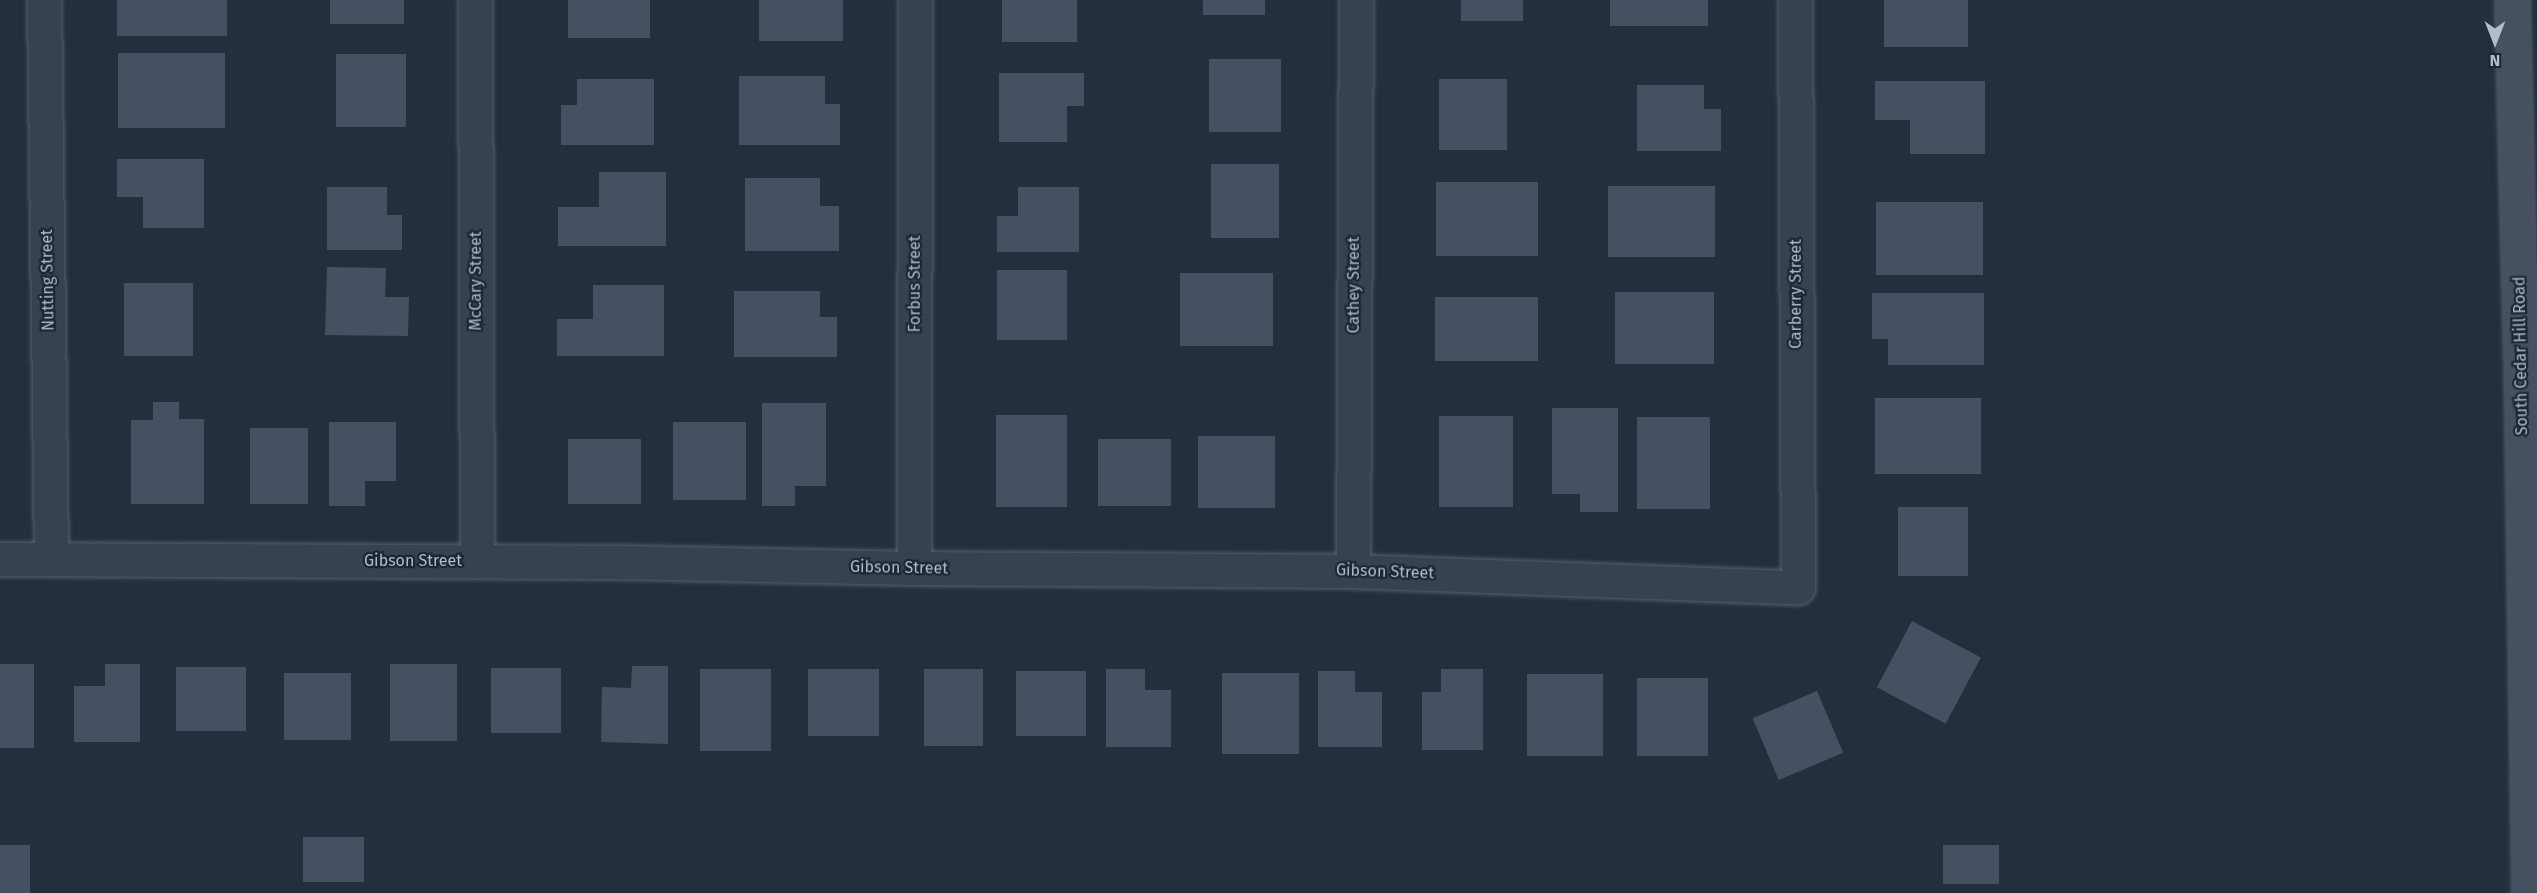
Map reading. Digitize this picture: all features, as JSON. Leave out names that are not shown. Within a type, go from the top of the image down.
[{"type":"street","name":"Nutting Street","points":[[44,0],[51,559]]},
{"type":"street","name":"McCary Street","points":[[475,0],[477,561]]},
{"type":"street","name":"Forbus Street","points":[[914,568],[915,0]]},
{"type":"street","name":"Cathey Street","points":[[1353,571],[1356,0]]},
{"type":"street","name":"Carberry Street","points":[[1795,0],[1798,587]]},
{"type":"street","name":"South Cedar Hill Road","points":[[2512,0],[2522,380],[2529,893]]},
{"type":"street","name":"Gibson Street","points":[[0,559],[477,561],[914,568],[1353,571],[1798,587]]},
{"type":"building","points":[[117,0],[227,0],[227,36],[117,36]]},
{"type":"building","points":[[330,0],[404,0],[404,24],[330,24]]},
{"type":"building","points":[[568,0],[650,0],[650,38],[568,38]]},
{"type":"building","points":[[759,0],[843,0],[843,41],[759,41]]},
{"type":"building","points":[[1002,0],[1077,0],[1077,42],[1002,42]]},
{"type":"building","points":[[1203,0],[1265,0],[1265,15],[1203,15]]},
{"type":"building","points":[[1461,0],[1523,0],[1523,21],[1461,21]]},
{"type":"building","points":[[1610,0],[1708,0],[1708,26],[1610,26]]},
{"type":"building","points":[[1884,0],[1968,0],[1968,47],[1884,47]]},
{"type":"building","points":[[118,53],[225,53],[225,128],[118,128]]},
{"type":"building","points":[[336,54],[406,54],[406,127],[336,127]]},
{"type":"building","points":[[1209,59],[1281,59],[1281,132],[1209,132]]},
{"type":"building","points":[[999,73],[1084,73],[1084,106],[1067,106],[1067,142],[999,142]]},
{"type":"building","points":[[739,76],[825,76],[825,104],[840,104],[840,145],[739,145]]},
{"type":"building","points":[[577,79],[654,79],[654,145],[561,145],[561,105],[577,105]]},
{"type":"building","points":[[1439,79],[1507,79],[1507,150],[1439,150]]},
{"type":"building","points":[[1875,81],[1985,81],[1985,154],[1910,154],[1910,120],[1875,120]]},
{"type":"building","points":[[1637,85],[1704,85],[1704,109],[1721,109],[1721,151],[1637,151]]},
{"type":"building","points":[[117,159],[204,159],[204,228],[143,228],[143,197],[117,197]]},
{"type":"building","points":[[1211,164],[1279,164],[1279,238],[1211,238]]},
{"type":"building","points":[[599,172],[666,172],[666,246],[558,246],[558,207],[599,207]]},
{"type":"building","points":[[745,178],[820,178],[820,206],[839,206],[839,251],[745,251]]},
{"type":"building","points":[[1436,182],[1538,182],[1538,256],[1436,256]]},
{"type":"building","points":[[1608,186],[1715,186],[1715,257],[1608,257]]},
{"type":"building","points":[[327,187],[387,187],[387,215],[402,215],[402,250],[327,250]]},
{"type":"building","points":[[1018,187],[1079,187],[1079,252],[997,252],[997,216],[1018,216]]},
{"type":"building","points":[[1876,202],[1983,202],[1983,275],[1876,275]]},
{"type":"building","points":[[327,267],[386,268],[385,297],[409,297],[408,336],[325,335]]},
{"type":"building","points":[[997,270],[1067,270],[1067,340],[997,340]]},
{"type":"building","points":[[1180,273],[1273,273],[1273,346],[1180,346]]},
{"type":"building","points":[[124,283],[193,283],[193,356],[124,356]]},
{"type":"building","points":[[593,285],[664,285],[664,356],[557,356],[557,319],[593,319]]},
{"type":"building","points":[[734,291],[820,291],[820,317],[837,317],[837,357],[734,357]]},
{"type":"building","points":[[1615,292],[1714,292],[1714,364],[1615,364]]},
{"type":"building","points":[[1872,293],[1984,293],[1984,365],[1888,365],[1888,339],[1872,339]]},
{"type":"building","points":[[1435,297],[1538,297],[1538,361],[1435,361]]},
{"type":"building","points":[[1875,398],[1981,398],[1981,474],[1875,474]]},
{"type":"building","points":[[153,402],[179,402],[179,419],[204,419],[204,504],[131,504],[131,420],[153,420]]},
{"type":"building","points":[[762,403],[826,403],[826,486],[795,486],[795,506],[762,506]]},
{"type":"building","points":[[1552,408],[1618,408],[1618,512],[1580,512],[1580,494],[1552,494]]},
{"type":"building","points":[[996,415],[1067,415],[1067,507],[996,507]]},
{"type":"building","points":[[1439,416],[1513,416],[1513,507],[1439,507]]},
{"type":"building","points":[[1637,417],[1710,417],[1710,509],[1637,509]]},
{"type":"building","points":[[329,422],[396,422],[396,481],[365,481],[365,506],[329,506]]},
{"type":"building","points":[[673,422],[746,422],[746,500],[673,500]]},
{"type":"building","points":[[250,428],[308,428],[308,504],[250,504]]},
{"type":"building","points":[[1198,436],[1275,436],[1275,508],[1198,508]]},
{"type":"building","points":[[568,439],[641,439],[641,504],[568,504]]},
{"type":"building","points":[[1098,439],[1171,439],[1171,506],[1098,506]]},
{"type":"building","points":[[1898,507],[1968,507],[1968,576],[1898,576]]},
{"type":"building","points":[[1912,621],[1981,658],[1946,724],[1877,687]]},
{"type":"building","points":[[0,664],[34,664],[34,748],[0,748]]},
{"type":"building","points":[[105,664],[140,664],[140,742],[74,742],[74,686],[105,686]]},
{"type":"building","points":[[390,664],[457,664],[457,741],[390,741]]},
{"type":"building","points":[[632,666],[668,666],[668,744],[601,742],[602,687],[631,688]]},
{"type":"building","points":[[176,667],[246,667],[246,731],[176,731]]},
{"type":"building","points":[[491,668],[561,668],[561,733],[491,733]]},
{"type":"building","points":[[700,669],[771,669],[771,751],[700,751]]},
{"type":"building","points":[[808,669],[879,669],[879,736],[808,736]]},
{"type":"building","points":[[924,669],[983,669],[983,746],[924,746]]},
{"type":"building","points":[[1106,669],[1145,669],[1145,690],[1171,690],[1171,747],[1106,747]]},
{"type":"building","points":[[1441,669],[1483,669],[1483,750],[1422,750],[1422,692],[1441,692]]},
{"type":"building","points":[[1016,671],[1086,671],[1086,736],[1016,736]]},
{"type":"building","points":[[1318,671],[1355,671],[1355,692],[1382,692],[1382,747],[1318,747]]},
{"type":"building","points":[[284,673],[351,673],[351,740],[284,740]]},
{"type":"building","points":[[1222,673],[1299,673],[1299,754],[1222,754]]},
{"type":"building","points":[[1527,674],[1603,674],[1603,756],[1527,756]]},
{"type":"building","points":[[1637,678],[1708,678],[1708,756],[1637,756]]},
{"type":"building","points":[[1817,691],[1843,753],[1779,780],[1753,718]]},
{"type":"building","points":[[303,837],[364,837],[364,882],[303,882]]},
{"type":"building","points":[[0,845],[30,845],[30,893],[0,893]]},
{"type":"building","points":[[1943,845],[1999,845],[1999,884],[1943,884]]}]
